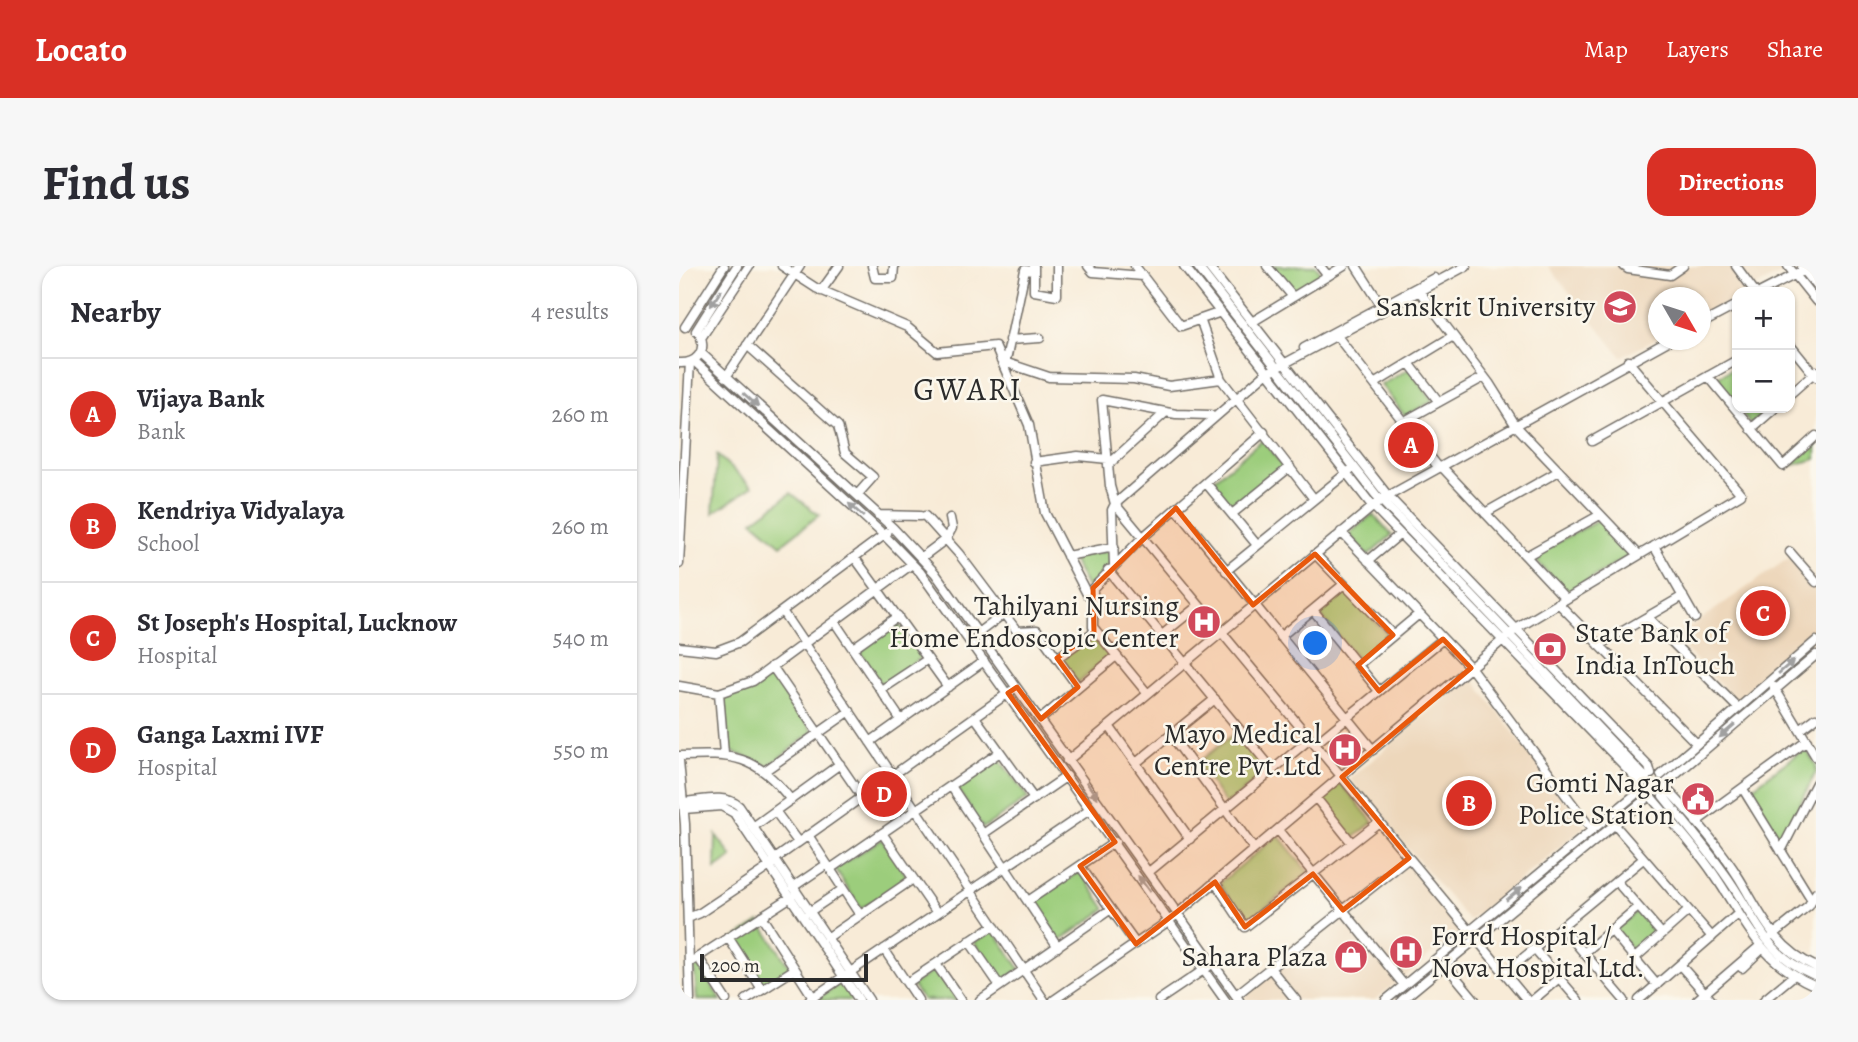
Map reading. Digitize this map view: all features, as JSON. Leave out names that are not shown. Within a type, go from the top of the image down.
[{"type":"street","points":[[699,334],[682,327],[724,266]]},
{"type":"street","points":[[737,266],[699,334],[701,353],[922,557],[1070,758],[1238,998],[1270,968],[1409,858]]},
{"type":"street","points":[[699,334],[749,266]]},
{"type":"street","points":[[782,266],[821,290],[871,313],[892,318],[937,352],[995,346],[1027,420],[1045,513],[1091,597]]},
{"type":"street","points":[[726,377],[800,266]]},
{"type":"street","points":[[821,290],[839,266]]},
{"type":"street","points":[[872,266],[875,278],[881,280],[893,278],[894,266]]},
{"type":"street","points":[[1001,361],[1007,356],[1025,270],[1034,269],[1034,291],[1057,295],[1057,266]]},
{"type":"street","points":[[1088,266],[1093,272],[1143,276]]},
{"type":"street","points":[[1135,266],[1181,326],[1221,312]]},
{"type":"street","points":[[1184,266],[1221,312],[1278,366]]},
{"type":"street","points":[[1197,266],[1385,498],[1509,635],[1654,786],[1726,875],[1765,946],[1816,976]]},
{"type":"street","points":[[1208,266],[1252,322],[1278,366],[1373,506],[1509,635],[1654,786],[1696,822],[1739,878],[1775,938],[1816,967]]},
{"type":"street","points":[[1268,266],[1293,297]]},
{"type":"street","points":[[1320,266],[1328,276]]},
{"type":"street","points":[[1252,322],[1344,266]]},
{"type":"street","points":[[1356,266],[1383,308]]},
{"type":"street","points":[[1278,366],[1337,336],[1455,266]]},
{"type":"street","points":[[1273,770],[1111,567],[1114,547],[1112,510],[1115,504],[1237,397],[1278,366],[1466,266]]},
{"type":"street","points":[[1624,266],[1628,270],[1670,275],[1683,266]]},
{"type":"street","points":[[1736,266],[1751,287]]},
{"type":"street","points":[[1788,266],[1816,300]]},
{"type":"street","points":[[1771,287],[1795,275],[1802,268],[1816,285]]},
{"type":"street","points":[[1419,292],[1484,377],[1516,426],[1639,555]]},
{"type":"street","points":[[1711,318],[1732,307]]},
{"type":"street","points":[[1201,319],[1221,379],[1314,499]]},
{"type":"street","points":[[1337,336],[1441,468],[1526,556],[1599,645],[1697,744]]},
{"type":"street","points":[[1374,384],[1453,336]]},
{"type":"street","points":[[1009,340],[1040,338]]},
{"type":"street","points":[[747,345],[838,426],[845,453],[873,477],[857,495]]},
{"type":"street","points":[[1060,766],[1373,506],[1650,350]]},
{"type":"street","points":[[1794,350],[1815,374],[1795,390]]},
{"type":"street","points":[[679,362],[692,361],[701,353]]},
{"type":"street","points":[[692,361],[884,535],[912,564],[985,660],[1225,1000]]},
{"type":"street","points":[[679,564],[692,361]]},
{"type":"street","points":[[1001,361],[1049,377],[1133,379],[1169,386],[1221,379]]},
{"type":"street","points":[[1054,1000],[1170,920],[1509,635],[1741,494],[1628,361]]},
{"type":"street","points":[[1409,363],[1439,402]]},
{"type":"street","points":[[1592,441],[1732,363]]},
{"type":"street","points":[[1708,376],[1783,466],[1816,436]]},
{"type":"street","points":[[1403,422],[1484,377]]},
{"type":"street","points":[[1214,418],[1210,415],[1166,412],[1102,400],[1115,504],[1527,1000]]},
{"type":"street","points":[[1108,462],[1166,412]]},
{"type":"street","points":[[1751,429],[1769,413]]},
{"type":"street","points":[[1147,693],[1095,631],[1090,613],[1093,588],[1142,538],[1264,432]]},
{"type":"street","points":[[1034,462],[1078,456],[1108,462]]},
{"type":"street","points":[[1232,514],[1290,467]]},
{"type":"street","points":[[1351,470],[1385,498]]},
{"type":"street","points":[[1226,570],[1351,470]]},
{"type":"street","points":[[1485,513],[1559,471]]},
{"type":"street","points":[[1206,483],[1257,545]]},
{"type":"street","points":[[1176,508],[1373,750]]},
{"type":"street","points":[[878,514],[923,516],[946,539],[1017,631],[1037,630],[1079,687]]},
{"type":"street","points":[[1526,556],[1600,515]]},
{"type":"street","points":[[922,557],[946,539],[953,528],[950,517]]},
{"type":"street","points":[[679,647],[716,651],[740,642],[893,528]]},
{"type":"street","points":[[1341,533],[1471,668],[1592,830]]},
{"type":"street","points":[[1368,561],[1400,534]]},
{"type":"street","points":[[1654,546],[1695,618]]},
{"type":"street","points":[[1067,556],[1114,547]]},
{"type":"street","points":[[1790,552],[1816,582]]},
{"type":"street","points":[[1315,554],[1393,635]]},
{"type":"street","points":[[855,558],[948,687]]},
{"type":"street","points":[[679,686],[719,693],[753,681],[912,564]]},
{"type":"street","points":[[1280,638],[1344,584]]},
{"type":"street","points":[[1599,645],[1683,596]]},
{"type":"street","points":[[1163,635],[1199,605]]},
{"type":"street","points":[[1313,610],[1379,691]]},
{"type":"street","points":[[782,611],[1044,1000]]},
{"type":"street","points":[[978,633],[1003,614]]},
{"type":"street","points":[[1358,665],[1419,614]]},
{"type":"street","points":[[853,648],[898,616]]},
{"type":"street","points":[[1647,617],[1738,708]]},
{"type":"street","points":[[834,621],[901,720]]},
{"type":"street","points":[[1057,658],[1095,631]]},
{"type":"street","points":[[1150,872],[1273,770],[1347,718],[1443,639]]},
{"type":"street","points":[[1402,1000],[1614,824],[1697,744],[1816,641]]},
{"type":"street","points":[[1386,1000],[1592,830],[1654,786],[1816,654]]},
{"type":"street","points":[[1041,719],[1116,656]]},
{"type":"street","points":[[881,690],[928,659]]},
{"type":"street","points":[[870,742],[985,660]]},
{"type":"street","points":[[772,666],[862,797]]},
{"type":"street","points":[[1770,681],[1816,757]]},
{"type":"street","points":[[688,918],[700,913],[773,863],[798,842],[1017,687]]},
{"type":"street","points":[[719,693],[724,754]]},
{"type":"street","points":[[1136,763],[1215,699]]},
{"type":"street","points":[[765,770],[849,711]]},
{"type":"street","points":[[975,717],[1034,799]]},
{"type":"street","points":[[1800,730],[1816,718]]},
{"type":"street","points":[[1109,726],[1190,839]]},
{"type":"street","points":[[1171,735],[1254,849]]},
{"type":"street","points":[[1696,822],[1807,741]]},
{"type":"street","points":[[793,887],[882,833],[1000,752]]},
{"type":"street","points":[[679,756],[724,754],[741,757],[765,770],[790,800]]},
{"type":"street","points":[[679,761],[690,1000]]},
{"type":"street","points":[[753,827],[840,764]]},
{"type":"street","points":[[983,834],[1067,776]]},
{"type":"street","points":[[1781,850],[1816,783]]},
{"type":"street","points":[[951,786],[1058,947]]},
{"type":"street","points":[[1654,786],[1715,875],[1738,914],[1793,976],[1816,986]]},
{"type":"street","points":[[1697,1000],[1707,997],[1813,902],[1743,789]]},
{"type":"street","points":[[683,805],[719,798],[732,801],[753,827],[791,897],[847,975],[869,1000]]},
{"type":"street","points":[[1316,798],[1352,842]]},
{"type":"street","points":[[683,805],[728,808],[793,887],[827,938],[859,1000]]},
{"type":"street","points":[[761,916],[811,999],[1091,809]]},
{"type":"street","points":[[775,811],[798,842]]},
{"type":"street","points":[[1215,882],[1245,927],[1379,822]]},
{"type":"street","points":[[1614,824],[1712,937]]},
{"type":"street","points":[[1278,830],[1404,985]]},
{"type":"street","points":[[882,833],[937,913]]},
{"type":"street","points":[[808,835],[860,915]]},
{"type":"street","points":[[1028,901],[1115,842]]},
{"type":"street","points":[[1505,973],[1643,859]]},
{"type":"street","points":[[1080,866],[1136,944]]},
{"type":"street","points":[[827,938],[913,879]]},
{"type":"street","points":[[1616,881],[1662,934]]},
{"type":"street","points":[[809,912],[843,889]]},
{"type":"street","points":[[689,963],[791,897]]},
{"type":"street","points":[[1584,953],[1638,907]]},
{"type":"street","points":[[980,1000],[1111,909]]},
{"type":"street","points":[[1635,958],[1688,911]]},
{"type":"street","points":[[1639,1000],[1738,914]]},
{"type":"street","points":[[907,983],[994,925]]},
{"type":"street","points":[[1561,926],[1624,1000]]},
{"type":"street","points":[[1611,930],[1657,985]]},
{"type":"street","points":[[728,937],[762,989]]},
{"type":"street","points":[[969,941],[1000,986]]},
{"type":"street","points":[[884,949],[918,1000]]},
{"type":"street","points":[[1534,949],[1578,1000]]},
{"type":"street","points":[[698,957],[726,1000]]},
{"type":"street","points":[[1159,1000],[1214,963]]},
{"type":"street","points":[[936,964],[961,1000]]},
{"type":"street","points":[[1445,964],[1474,1000]]},
{"type":"street","points":[[1680,965],[1707,997]]},
{"type":"street","points":[[1270,968],[1296,1000]]},
{"type":"street","points":[[746,1000],[795,969]]},
{"type":"street","points":[[1768,999],[1793,976]]},
{"type":"street","points":[[1533,1000],[1559,978]]},
{"type":"highlighted area","points":[[1176,508],[1253,605],[1315,554],[1393,635],[1358,665],[1379,691],[1443,639],[1471,668],[1342,777],[1409,858],[1343,910],[1313,874],[1245,927],[1215,882],[1136,944],[1080,866],[1115,842],[1008,693],[1017,687],[1041,719],[1078,687],[1057,658],[1094,632],[1093,588]]},
{"type":"shaded area","name":"Sanskrit University","points":[[1548,266],[1781,266],[1786,271],[1756,287],[1732,287],[1732,300],[1711,311],[1711,287],[1648,287],[1648,343],[1622,357]]},
{"type":"shaded area","points":[[1789,558],[1816,589],[1816,636],[1738,702],[1674,638]]},
{"type":"shaded area","points":[[1471,676],[1585,827],[1469,921],[1350,779]]},
{"type":"shaded area","points":[[1407,864],[1461,930],[1375,1000],[1247,1000],[1244,996]]},
{"type":"green space","points":[[1316,266],[1324,276],[1294,293],[1273,268]]},
{"type":"green space","points":[[1409,369],[1433,401],[1405,416],[1381,385]]},
{"type":"green space","points":[[1732,369],[1732,401],[1714,379]]},
{"type":"green space","points":[[1742,413],[1764,413],[1751,424]]},
{"type":"green space","points":[[1262,440],[1283,466],[1233,507],[1211,482]]},
{"type":"green space","points":[[1816,443],[1816,459],[1790,466]]},
{"type":"green space","points":[[717,455],[752,487],[713,513]]},
{"type":"green space","points":[[791,493],[819,515],[781,545],[753,521]]},
{"type":"green space","points":[[1373,514],[1392,535],[1368,556],[1349,534]]},
{"type":"green space","points":[[1599,520],[1632,554],[1566,593],[1532,556]]},
{"type":"green space","points":[[1111,550],[1112,562],[1088,589],[1071,558]]},
{"type":"green space","points":[[1344,589],[1389,636],[1359,661],[1317,611]]},
{"type":"green space","points":[[898,623],[922,657],[882,685],[858,650]]},
{"type":"green space","points":[[1094,635],[1111,656],[1078,683],[1061,659]]},
{"type":"green space","points":[[773,673],[813,732],[768,766],[728,750],[724,696],[743,690]]},
{"type":"green space","points":[[1237,732],[1269,770],[1226,805],[1197,763]]},
{"type":"green space","points":[[1805,748],[1816,765],[1816,772],[1781,841],[1749,790]]},
{"type":"green space","points":[[999,759],[1028,798],[983,828],[956,787]]},
{"type":"green space","points":[[1341,783],[1373,822],[1351,840],[1319,801]]},
{"type":"green space","points":[[716,835],[732,857],[715,869]]},
{"type":"green space","points":[[1278,835],[1309,873],[1246,922],[1220,883]]},
{"type":"green space","points":[[882,839],[908,878],[861,909],[835,869]]},
{"type":"green space","points":[[1080,871],[1106,909],[1060,941],[1034,902]]},
{"type":"green space","points":[[1638,911],[1657,934],[1635,953],[1615,930]]},
{"type":"green space","points":[[760,922],[790,968],[764,985],[734,939]]},
{"type":"green space","points":[[993,929],[1020,969],[1001,982],[974,942]]},
{"type":"green space","points":[[697,963],[721,1000],[697,1000],[694,965]]},
{"type":"green space","points":[[936,969],[957,1000],[923,1000],[912,985]]},
{"type":"green space","points":[[842,982],[854,1000],[816,1000]]},
{"type":"place","name":"Sanskrit University","points":[[1620,307]]},
{"type":"place","name":"Vijaya Bank","points":[[1411,445]]},
{"type":"place","name":"St Joseph's Hospital, Lucknow","points":[[1763,613]]},
{"type":"place","name":"Tahilyani Nursing Home Endoscopic Center","points":[[1204,622]]},
{"type":"place","name":"State Bank of India InTouch","points":[[1550,649]]},
{"type":"place","name":"Mayo Medical Centre Pvt.Ltd","points":[[1345,750]]},
{"type":"place","name":"Ganga Laxmi IVF","points":[[884,794]]},
{"type":"place","name":"Gomti Nagar Police Station","points":[[1698,799]]},
{"type":"place","name":"Kendriya Vidyalaya","points":[[1469,803]]},
{"type":"place","name":"Forrd Hospital / Nova Hospital Ltd.","points":[[1406,952]]},
{"type":"place","name":"Sahara Plaza","points":[[1351,957]]},
{"type":"district","name":"GWARI","points":[[968,389]]}]
